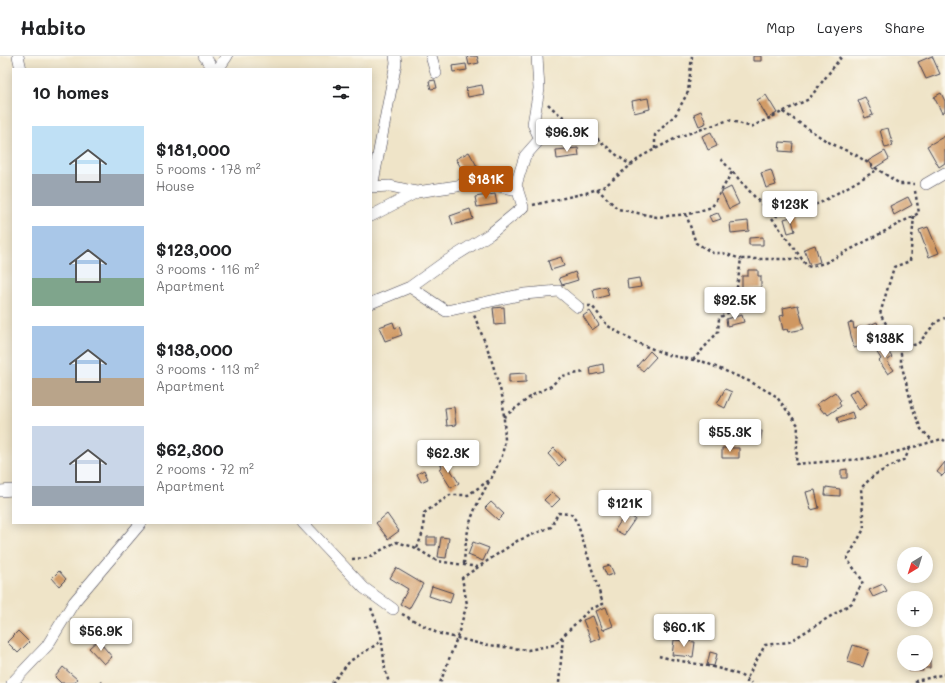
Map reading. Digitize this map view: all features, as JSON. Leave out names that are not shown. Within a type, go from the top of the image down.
[{"type":"street","points":[[18,56],[21,68]]},
{"type":"street","points":[[204,56],[210,64],[210,68]]},
{"type":"street","points":[[219,68],[227,56]]},
{"type":"street","points":[[372,182],[394,71],[395,56]]},
{"type":"street","points":[[432,56],[436,73]]},
{"type":"street","points":[[372,303],[410,287],[442,264],[490,234],[523,207],[516,185],[525,156],[540,139],[533,124],[538,95],[539,68],[537,56]]},
{"type":"street","points":[[926,184],[945,173]]},
{"type":"street","points":[[372,215],[417,192],[457,186],[474,180],[518,190]]},
{"type":"street","points":[[372,187],[390,186],[417,192]]},
{"type":"street","points":[[410,287],[446,311],[475,303],[524,294],[559,291],[578,307]]},
{"type":"street","points":[[0,491],[12,490]]},
{"type":"street","points":[[12,683],[47,646],[74,602],[140,524]]},
{"type":"street","points":[[304,524],[364,588],[393,609]]},
{"type":"path","points":[[655,149],[655,135],[676,114],[688,92],[692,56]]},
{"type":"path","points":[[523,207],[605,186],[642,156],[678,137],[729,120],[751,127],[783,112],[809,99],[842,56]]},
{"type":"path","points":[[538,95],[555,112],[599,140],[619,158],[631,165]]},
{"type":"path","points":[[783,112],[828,142],[856,156],[900,184],[926,184]]},
{"type":"path","points":[[721,159],[761,204],[777,216],[820,203],[877,170]]},
{"type":"path","points":[[597,189],[618,209],[657,217],[686,214],[712,207],[732,172]]},
{"type":"path","points":[[772,212],[772,218],[807,266],[811,267],[827,262],[919,213],[914,184]]},
{"type":"path","points":[[686,214],[696,243],[713,253],[723,253],[741,259],[802,259]]},
{"type":"path","points":[[914,216],[910,261],[894,267],[880,314],[901,348],[901,363],[913,409],[921,429],[934,441]]},
{"type":"path","points":[[693,360],[718,332],[719,318],[734,309],[741,259]]},
{"type":"path","points":[[464,564],[468,524],[481,495],[491,479],[502,456],[504,445],[503,399],[490,355],[473,312],[475,303]]},
{"type":"path","points":[[578,307],[592,306],[608,326],[635,342],[668,355],[704,362],[751,382],[776,396],[798,426],[796,464],[862,459],[942,439],[945,441]]},
{"type":"path","points":[[901,348],[918,344],[936,322],[945,318]]},
{"type":"path","points":[[504,418],[533,395],[551,386],[562,376],[584,372]]},
{"type":"path","points":[[747,683],[747,678],[765,645],[789,642],[852,603],[863,581],[847,559],[864,529],[861,488],[874,476],[905,459],[911,447]]},
{"type":"path","points":[[417,548],[423,532],[424,513],[450,495],[468,495],[491,479]]},
{"type":"path","points":[[393,609],[437,633],[457,638],[481,644],[528,650],[554,645],[590,609],[603,604],[577,522],[571,514],[558,513],[551,527],[517,541],[462,578],[467,604],[457,638],[440,683]]},
{"type":"path","points":[[338,561],[367,558],[396,542],[417,548],[437,561],[478,567]]},
{"type":"path","points":[[364,588],[382,641],[389,683]]},
{"type":"path","points":[[559,683],[563,637]]},
{"type":"path","points":[[332,683],[350,661],[382,641]]},
{"type":"path","points":[[659,656],[724,670],[747,678],[751,683]]},
{"type":"path","points":[[916,683],[916,681],[945,674]]},
{"type":"building","points":[[467,56],[477,56],[479,63],[469,65]]},
{"type":"building","points":[[753,56],[761,56],[761,61],[753,61]]},
{"type":"building","points":[[932,56],[940,74],[926,79],[918,62]]},
{"type":"building","points":[[466,64],[467,70],[453,72],[452,66]]},
{"type":"building","points":[[435,80],[437,88],[431,89],[429,81]]},
{"type":"building","points":[[482,85],[484,94],[468,97],[466,88]]},
{"type":"building","points":[[941,93],[945,101],[945,111],[942,113],[934,97]]},
{"type":"building","points":[[766,95],[777,113],[768,118],[757,100]]},
{"type":"building","points":[[865,97],[873,115],[865,118],[858,100]]},
{"type":"building","points":[[648,98],[650,109],[634,113],[632,101]]},
{"type":"building","points":[[701,111],[706,123],[699,126],[694,114]]},
{"type":"building","points":[[888,128],[893,146],[885,148],[880,130]]},
{"type":"building","points":[[711,132],[717,146],[708,150],[702,136]]},
{"type":"building","points":[[945,136],[945,163],[939,167],[927,146]]},
{"type":"building","points":[[780,142],[793,143],[792,152],[779,151]]},
{"type":"building","points":[[578,148],[579,156],[557,159],[556,150]]},
{"type":"building","points":[[885,151],[889,159],[873,169],[868,161]]},
{"type":"building","points":[[469,152],[477,166],[464,173],[456,159]]},
{"type":"building","points":[[771,170],[776,185],[766,188],[761,173]]},
{"type":"building","points":[[731,187],[739,204],[729,209],[721,192]]},
{"type":"building","points":[[495,194],[497,204],[477,207],[475,197]]},
{"type":"building","points":[[908,197],[912,205],[894,215],[890,206]]},
{"type":"building","points":[[470,209],[473,219],[453,225],[450,216]]},
{"type":"building","points":[[718,213],[721,219],[712,222],[709,216]]},
{"type":"building","points":[[791,217],[795,231],[788,233],[784,219]]},
{"type":"building","points":[[748,221],[749,231],[731,233],[730,223]]},
{"type":"building","points":[[928,227],[939,253],[929,257],[919,230]]},
{"type":"building","points":[[763,237],[763,245],[749,245],[749,238]]},
{"type":"building","points":[[815,245],[820,262],[810,265],[804,249]]},
{"type":"building","points":[[561,257],[564,266],[551,270],[548,261]]},
{"type":"building","points":[[748,270],[758,270],[758,276],[761,276],[761,288],[742,289],[742,276],[748,276]]},
{"type":"building","points":[[575,272],[578,280],[562,285],[559,278]]},
{"type":"building","points":[[639,278],[641,287],[628,289],[627,280]]},
{"type":"building","points":[[606,286],[609,295],[595,299],[593,289]]},
{"type":"building","points":[[798,305],[804,329],[788,332],[787,329],[783,330],[780,316],[784,315],[783,308]]},
{"type":"building","points":[[504,307],[505,324],[495,325],[493,308]]},
{"type":"building","points":[[590,311],[599,325],[592,330],[583,316]]},
{"type":"building","points":[[742,315],[744,322],[727,326],[726,319]]},
{"type":"building","points":[[393,322],[395,328],[399,326],[402,335],[385,341],[379,327]]},
{"type":"building","points":[[853,322],[854,329],[861,327],[866,345],[854,348],[848,323]]},
{"type":"building","points":[[877,322],[880,330],[883,329],[888,340],[871,347],[865,327]]},
{"type":"building","points":[[884,346],[892,357],[887,361],[894,370],[888,374],[879,361],[881,359],[876,351]]},
{"type":"building","points":[[650,351],[656,357],[643,371],[637,366]]},
{"type":"building","points":[[603,364],[604,372],[591,375],[590,367]]},
{"type":"building","points":[[526,373],[526,382],[509,383],[509,374]]},
{"type":"building","points":[[725,389],[732,392],[725,408],[717,404]]},
{"type":"building","points":[[857,389],[867,404],[859,410],[849,394]]},
{"type":"building","points":[[835,392],[841,401],[839,403],[841,406],[828,415],[826,412],[824,413],[817,404]]},
{"type":"building","points":[[454,407],[456,425],[447,426],[445,408]]},
{"type":"building","points":[[852,412],[854,418],[839,423],[837,418]]},
{"type":"building","points":[[754,430],[762,431],[760,443],[753,442]]},
{"type":"building","points":[[554,448],[565,460],[559,466],[548,454]]},
{"type":"building","points":[[722,448],[739,448],[739,458],[722,458]]},
{"type":"building","points":[[444,459],[459,483],[451,488],[439,469],[442,467],[440,462]]},
{"type":"building","points":[[945,462],[945,473],[942,476],[937,472]]},
{"type":"building","points":[[847,469],[847,478],[841,478],[841,470]]},
{"type":"building","points":[[424,470],[428,479],[421,482],[417,474]]},
{"type":"building","points":[[826,487],[840,489],[840,496],[825,495]]},
{"type":"building","points":[[815,490],[819,508],[811,510],[806,492]]},
{"type":"building","points":[[552,492],[560,499],[552,507],[544,500]]},
{"type":"building","points":[[615,492],[627,501],[621,510],[609,501]]},
{"type":"building","points":[[491,502],[504,514],[498,520],[485,508]]},
{"type":"building","points":[[626,513],[635,519],[624,535],[615,530]]},
{"type":"building","points":[[387,514],[399,531],[388,539],[376,523]]},
{"type":"building","points":[[427,537],[436,537],[436,545],[427,545]]},
{"type":"building","points":[[441,537],[449,538],[446,558],[438,557]]},
{"type":"building","points":[[473,542],[489,548],[483,561],[468,555]]},
{"type":"building","points":[[793,557],[808,559],[807,567],[792,565]]},
{"type":"building","points":[[610,565],[614,574],[607,576],[603,567]]},
{"type":"building","points":[[396,568],[423,584],[409,609],[400,604],[408,589],[390,578]]},
{"type":"building","points":[[59,571],[66,579],[59,586],[52,578]]},
{"type":"building","points":[[883,584],[887,591],[873,597],[869,590]]},
{"type":"building","points":[[432,586],[453,593],[450,603],[429,596]]},
{"type":"building","points":[[606,607],[613,626],[603,630],[596,611]]},
{"type":"building","points":[[593,616],[601,638],[592,642],[583,620]]},
{"type":"building","points":[[18,631],[29,642],[18,653],[7,642]]},
{"type":"building","points":[[98,640],[112,657],[104,664],[89,648]]},
{"type":"building","points":[[674,640],[695,642],[693,657],[672,655]]},
{"type":"building","points":[[853,645],[869,650],[863,667],[847,662]]},
{"type":"building","points":[[710,652],[717,654],[714,666],[707,665]]},
{"type":"building","points":[[63,667],[77,679],[74,683],[61,683],[55,677]]}]
